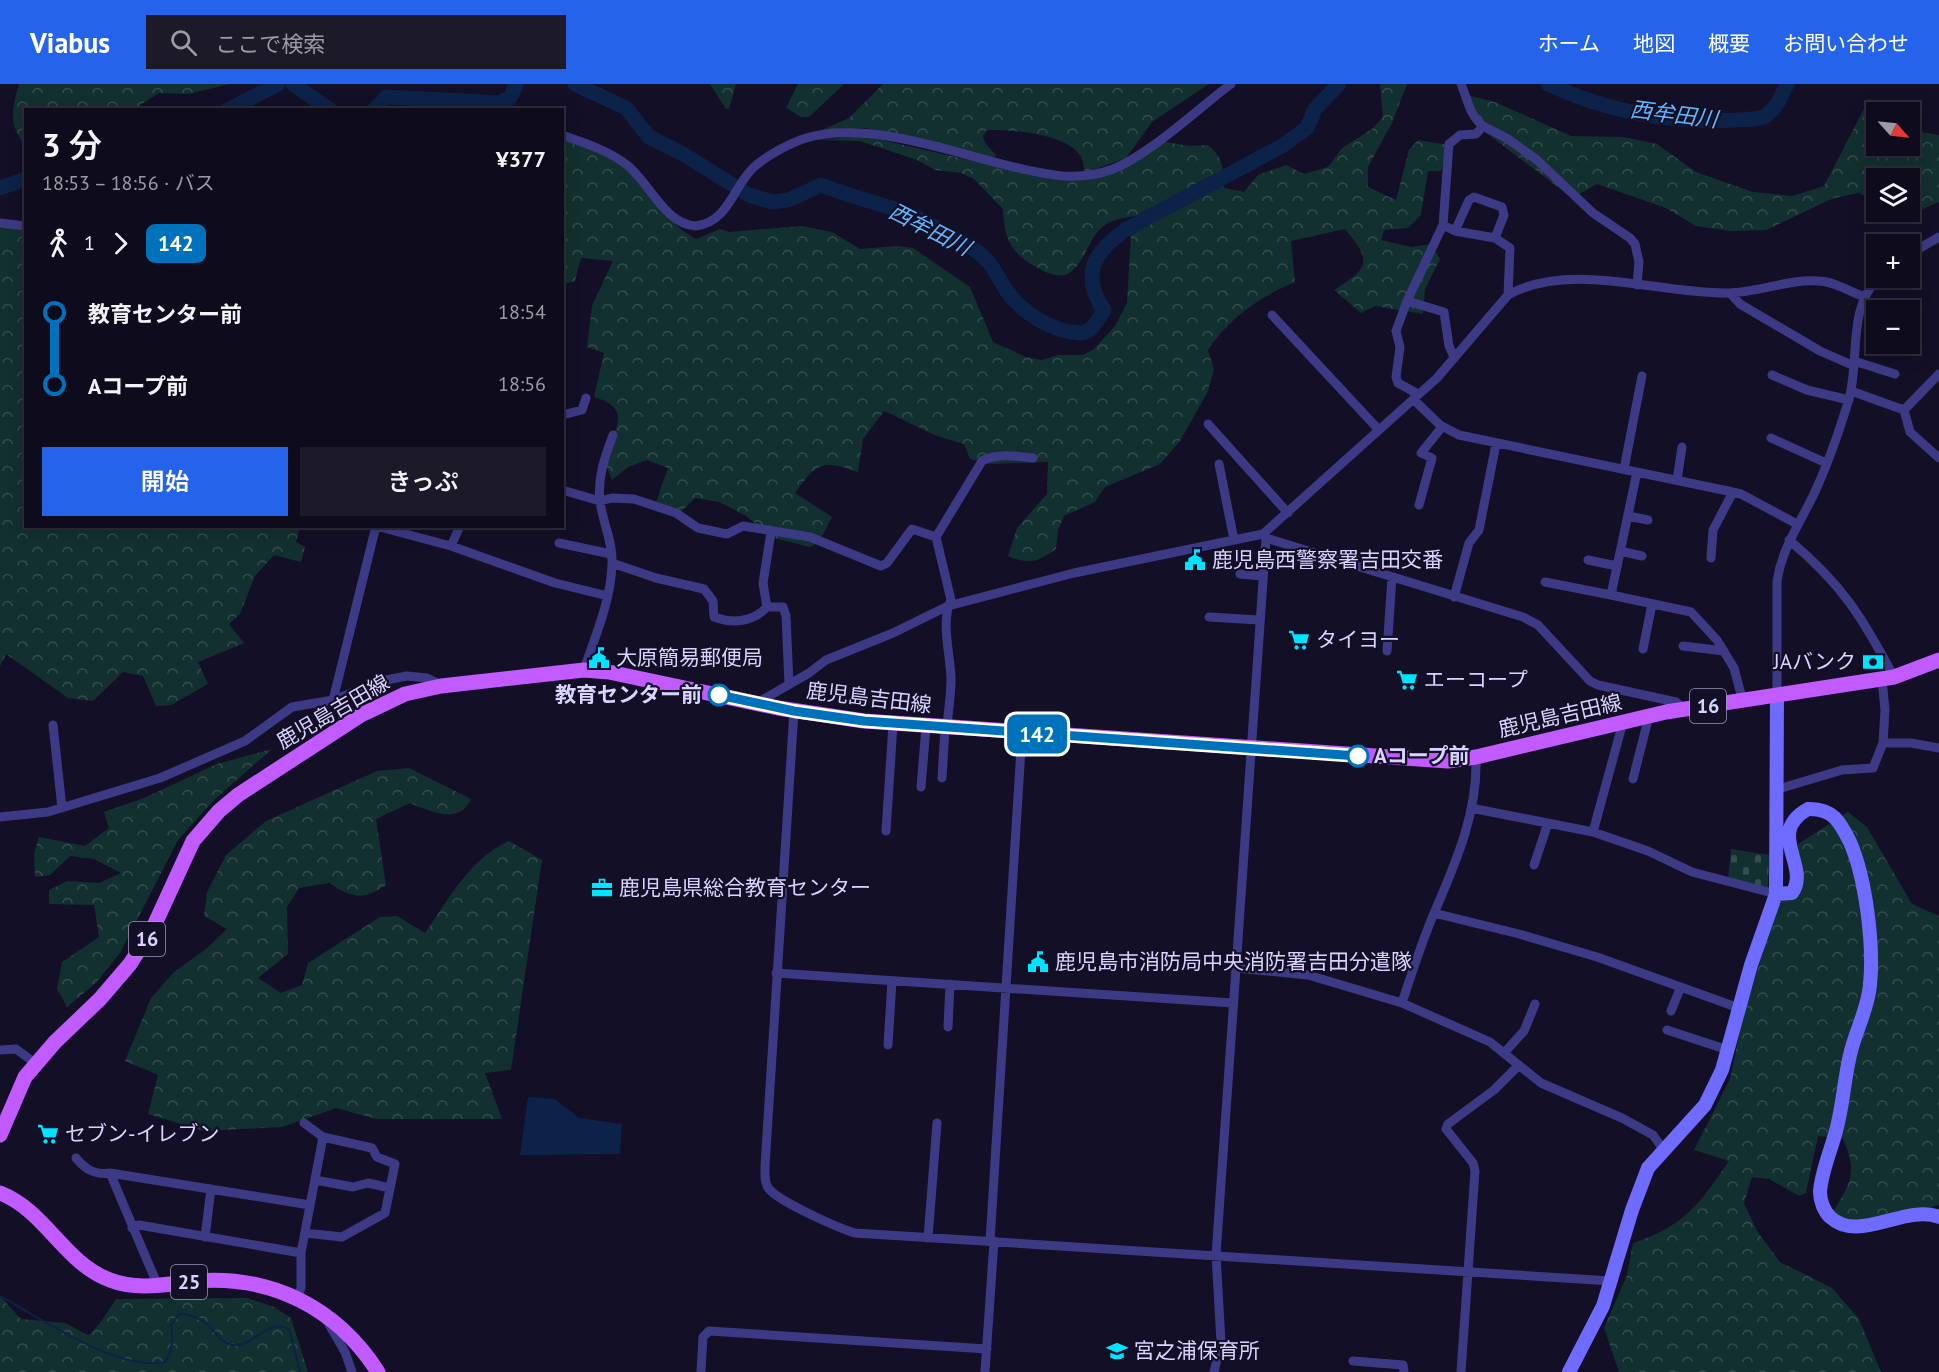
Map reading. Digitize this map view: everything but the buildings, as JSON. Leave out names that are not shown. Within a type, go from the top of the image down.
[{"type":"main road","name":"鹿児島吉田線","points":[[0,1135],[11,1104],[35,1063],[100,999],[130,964],[153,928],[193,842],[219,811],[238,795],[361,715],[405,694],[441,686],[584,670],[630,675],[794,711],[893,724],[1428,761],[1476,757],[1685,709],[1743,702],[1888,678],[1939,660]]},
{"type":"main road","name":"25","points":[[0,1193],[32,1213],[65,1249],[93,1272],[127,1284],[158,1286],[232,1280],[268,1286],[297,1297],[321,1311],[356,1341],[378,1372]]},
{"type":"street","points":[[564,136],[598,148],[626,164],[672,216],[690,226],[713,222],[737,193],[753,167],[804,139],[831,133],[864,132],[1046,175],[1069,177],[1097,174],[1134,159],[1231,84]]},
{"type":"street","points":[[1461,84],[1476,120],[1537,160],[1593,213],[1635,244],[1639,262],[1637,285]]},
{"type":"street","points":[[1483,126],[1476,134],[1460,135],[1449,144],[1443,225],[1407,301],[1396,331],[1400,347],[1396,377],[1398,383],[1415,397],[1442,427],[1459,435],[1733,492],[1797,524]]},
{"type":"street","points":[[1455,231],[1469,200],[1474,197],[1502,207],[1504,215],[1495,238]]},
{"type":"street","points":[[0,223],[24,226]]},
{"type":"street","points":[[1443,225],[1455,231],[1495,238],[1510,248],[1508,295]]},
{"type":"street","points":[[1920,248],[1939,237]]},
{"type":"street","points":[[1214,1372],[1221,1342],[1216,1255],[1264,536],[1415,397],[1454,357],[1508,295],[1539,282],[1573,280],[1689,292],[1730,293],[1818,280],[1865,297]]},
{"type":"street","points":[[1569,1372],[1596,1321],[1611,1281],[1639,1187],[1648,1168],[1705,1105],[1716,1088],[1776,894],[1778,876],[1774,837],[1777,581],[1783,554],[1826,463],[1850,395],[1857,322],[1865,297],[1871,288]]},
{"type":"street","points":[[1730,293],[1740,304],[1820,351],[1895,374]]},
{"type":"street","points":[[1407,301],[1444,312],[1449,346],[1454,357]]},
{"type":"street","points":[[1272,315],[1378,429]]},
{"type":"street","points":[[1904,410],[1939,374]]},
{"type":"street","points":[[1772,375],[1807,390],[1850,395],[1904,410]]},
{"type":"street","points":[[1624,469],[1642,376]]},
{"type":"street","points":[[564,414],[582,410],[586,398]]},
{"type":"street","points":[[1904,410],[1910,432],[1939,458]]},
{"type":"street","points":[[1208,424],[1288,513]]},
{"type":"street","points":[[1419,505],[1432,458],[1421,453],[1442,427]]},
{"type":"street","points":[[584,670],[608,596],[612,559],[609,532],[600,501],[602,465],[613,435]]},
{"type":"street","points":[[1771,438],[1826,463]]},
{"type":"street","points":[[1454,597],[1469,543],[1479,530],[1496,444]]},
{"type":"street","points":[[1677,480],[1682,447]]},
{"type":"street","points":[[942,778],[951,683],[948,606],[951,600],[936,537],[970,484],[977,465],[989,457],[1013,455],[1033,458]]},
{"type":"street","points":[[1219,464],[1234,540]]},
{"type":"street","points":[[1611,595],[1637,472]]},
{"type":"street","points":[[564,491],[600,501],[612,498],[634,499],[676,513],[698,528],[727,534],[743,526],[810,537],[880,566],[887,563],[912,529],[936,537]]},
{"type":"street","points":[[1711,558],[1713,530],[1733,492]]},
{"type":"street","points":[[1628,516],[1648,520]]},
{"type":"street","points":[[333,700],[376,528]]},
{"type":"street","points":[[384,528],[451,546],[555,583],[608,596]]},
{"type":"street","points":[[451,546],[459,528]]},
{"type":"street","points":[[559,543],[612,559],[656,578],[704,589],[713,601],[714,616],[725,621],[743,620],[759,615],[766,606],[763,583],[771,532]]},
{"type":"street","points":[[757,703],[809,673],[826,660],[893,633],[948,606],[1074,573],[1234,540],[1264,536],[1523,617],[1538,625],[1590,681],[1598,685],[1676,702],[1685,709]]},
{"type":"street","points":[[1775,790],[1842,770],[1873,768],[1883,743],[1888,678],[1857,609],[1811,558],[1789,540]]},
{"type":"street","points":[[1620,552],[1642,556]]},
{"type":"street","points":[[1588,560],[1617,566]]},
{"type":"street","points":[[1240,574],[1262,576]]},
{"type":"street","points":[[1387,651],[1392,577]]},
{"type":"street","points":[[1545,582],[1691,612],[1724,651],[1734,668],[1743,702]]},
{"type":"street","points":[[1643,649],[1653,604]]},
{"type":"street","points":[[766,606],[783,607],[786,616],[789,684]]},
{"type":"street","points":[[1209,617],[1259,620]]},
{"type":"street","points":[[1683,646],[1724,651]]},
{"type":"street","points":[[0,817],[48,812],[160,778],[245,741],[292,707],[333,700],[386,680],[407,676],[427,678],[441,686]]},
{"type":"street","points":[[794,711],[765,1166],[766,1184],[773,1193],[843,1230],[928,1238],[1611,1281]]},
{"type":"street","points":[[1633,779],[1649,717]]},
{"type":"street","points":[[1593,832],[1623,722]]},
{"type":"street","points":[[886,831],[893,724]]},
{"type":"street","points":[[52,725],[62,808]]},
{"type":"street","points":[[921,787],[926,727]]},
{"type":"street","points":[[985,1372],[1022,733]]},
{"type":"street","points":[[1883,743],[1911,743],[1939,748]]},
{"type":"street","points":[[1402,1003],[1434,913],[1462,850],[1477,773],[1476,757]]},
{"type":"street","points":[[1471,808],[1593,832],[1648,851],[1692,872],[1776,894],[1791,893],[1797,881],[1789,843],[1794,819],[1808,809],[1832,814],[1840,821],[1859,870],[1868,914],[1871,964],[1868,999],[1850,1056],[1841,1113],[1820,1192],[1825,1211],[1839,1224],[1852,1228],[1914,1215],[1928,1214],[1939,1217]]},
{"type":"street","points":[[1534,866],[1548,823]]},
{"type":"street","points":[[1434,913],[1563,947],[1739,1008]]},
{"type":"street","points":[[1236,968],[1308,975],[1402,1003],[1490,1042],[1552,1089],[1622,1118],[1653,1135],[1663,1149]]},
{"type":"street","points":[[776,973],[1233,1004]]},
{"type":"street","points":[[888,1045],[892,981]]},
{"type":"street","points":[[948,1027],[950,984]]},
{"type":"street","points":[[1671,1011],[1680,989]]},
{"type":"street","points":[[1504,1053],[1522,1035],[1535,1004]]},
{"type":"street","points":[[1667,1030],[1728,1050]]},
{"type":"street","points":[[0,1050],[16,1049],[35,1063]]},
{"type":"street","points":[[1461,1372],[1474,1171],[1473,1163],[1447,1132],[1446,1126],[1494,1089],[1518,1065]]},
{"type":"street","points":[[304,1122],[323,1137],[372,1148],[376,1157],[395,1164],[385,1213],[342,1237],[305,1233]]},
{"type":"street","points":[[928,1238],[937,1123]]},
{"type":"street","points":[[297,1297],[301,1288],[301,1253],[323,1137]]},
{"type":"street","points":[[76,1158],[98,1175],[110,1173],[310,1205]]},
{"type":"street","points":[[110,1173],[158,1286]]},
{"type":"street","points":[[315,1180],[353,1187],[368,1183],[390,1188]]},
{"type":"street","points":[[205,1237],[212,1189]]},
{"type":"street","points":[[132,1228],[139,1225],[301,1253]]},
{"type":"street","points":[[321,1311],[345,1352],[352,1372]]},
{"type":"street","points":[[701,1372],[703,1337],[709,1331],[987,1350]]},
{"type":"street","points":[[1353,1361],[1403,1365],[1404,1372]]},
{"type":"green space","points":[[19,84],[230,84],[188,94],[159,93],[136,108],[24,108],[24,144],[14,123],[15,101]]},
{"type":"green space","points":[[710,84],[736,84],[729,109],[726,109]]},
{"type":"green space","points":[[798,84],[844,84],[809,117],[801,117],[786,108]]},
{"type":"green space","points":[[883,84],[1209,84],[1152,122],[1126,158],[1085,173],[1081,157],[1072,148],[1050,137],[1036,134],[987,130],[983,136],[985,143],[996,155],[993,159],[865,128],[819,131],[849,118]]},
{"type":"green space","points":[[1380,84],[1407,84],[1392,123],[1368,167],[1368,187],[1396,200],[1409,150],[1418,140],[1449,145],[1441,171],[1428,171],[1421,215],[1408,228],[1384,230],[1381,240],[1411,247],[1431,244],[1440,259],[1425,289],[1423,314],[1375,306],[1361,313],[1334,290],[1355,276],[1363,263],[1360,249],[1345,229],[1291,241],[1295,282],[1270,294],[1246,310],[1225,328],[1208,350],[1214,370],[1207,393],[1180,441],[1160,464],[1105,487],[1095,502],[1064,516],[1058,530],[1056,549],[1044,557],[1033,561],[1022,561],[1008,556],[1017,528],[1047,494],[1048,462],[991,464],[970,459],[964,444],[937,436],[884,411],[863,439],[858,472],[836,466],[821,466],[809,475],[795,493],[832,517],[819,542],[810,547],[774,538],[746,516],[719,502],[695,498],[680,513],[656,502],[668,468],[647,460],[628,467],[612,480],[606,462],[618,417],[615,409],[608,403],[594,397],[604,353],[587,347],[592,306],[613,261],[581,258],[575,281],[564,284],[564,140],[604,155],[620,164],[676,225],[696,239],[720,229],[729,232],[802,226],[832,232],[860,249],[897,246],[913,248],[970,287],[993,342],[1026,357],[1041,360],[1059,355],[1083,355],[1094,349],[1115,326],[1127,303],[1131,234],[1136,216],[1118,219],[1105,225],[1096,233],[1081,260],[1071,272],[1062,276],[1053,275],[1032,265],[1012,247],[1005,230],[1003,209],[974,179],[961,173],[935,170],[917,160],[860,141],[818,140],[864,136],[1052,179],[1104,176],[1161,141],[1189,146],[1208,145],[1217,154],[1222,164],[1224,188],[1244,192],[1258,175],[1286,165],[1304,174],[1328,167],[1342,148],[1372,129],[1383,117]]},
{"type":"green space","points":[[1466,95],[1495,102],[1571,136],[1624,137],[1657,144],[1696,172],[1753,192],[1792,196],[1824,186],[1866,105],[1866,156],[1920,156],[1920,132],[1939,135],[1939,202],[1920,210],[1920,168],[1866,168],[1866,197],[1859,193],[1834,198],[1766,230],[1730,231],[1696,226],[1666,208],[1597,184],[1572,198],[1481,129]]},
{"type":"green space","points":[[0,227],[24,230],[24,528],[300,528],[296,542],[305,547],[301,562],[274,555],[255,576],[240,614],[229,624],[244,643],[198,662],[208,684],[171,705],[156,706],[143,676],[123,672],[93,701],[68,698],[6,654],[0,666]]},
{"type":"green space","points":[[272,749],[213,801],[178,840],[120,953],[96,983],[67,1007],[57,989],[62,962],[99,937],[94,905],[49,904],[49,890],[67,881],[99,883],[121,873],[94,859],[70,856],[50,875],[35,877],[34,853],[39,837],[85,846],[109,828],[104,812],[144,798],[217,764]]},
{"type":"green space","points":[[409,768],[471,799],[466,807],[452,814],[435,813],[410,803],[376,819],[386,885],[371,894],[358,896],[344,892],[329,883],[299,888],[287,907],[288,954],[258,978],[281,993],[302,985],[308,963],[380,917],[397,916],[425,933],[461,881],[495,848],[509,841],[542,860],[511,1070],[485,1073],[502,1119],[376,1119],[336,1108],[282,1127],[204,1131],[148,1114],[158,1075],[125,1061],[151,998],[174,972],[206,949],[227,929],[204,916],[207,892],[226,855],[266,821],[377,771]]},
{"type":"green space","points":[[1848,812],[1867,827],[1912,904],[1939,916],[1939,1205],[1860,1229],[1830,1216],[1847,1188],[1851,1171],[1850,1161],[1843,1139],[1818,1136],[1806,1193],[1799,1196],[1769,1179],[1752,1177],[1744,1203],[1757,1231],[1780,1262],[1832,1288],[1859,1319],[1881,1372],[1619,1372],[1604,1328],[1627,1275],[1633,1243],[1666,1229],[1689,1212],[1709,1190],[1729,1161],[1694,1150],[1730,1079],[1742,1022],[1776,908],[1788,896],[1802,889],[1797,864],[1798,844]]},
{"type":"green space","points":[[1731,849],[1769,855],[1768,889],[1728,879]]},
{"type":"green space","points":[[0,1296],[21,1319],[65,1323],[88,1335],[100,1323],[116,1299],[247,1298],[274,1307],[291,1318],[308,1372],[0,1372]]},
{"type":"water","points":[[528,1097],[555,1099],[579,1118],[622,1124],[620,1154],[520,1155]]},
{"type":"waterway","name":"西牟田川","points":[[232,108],[278,84]]},
{"type":"waterway","name":"西牟田川","points":[[293,84],[327,108]]},
{"type":"waterway","name":"西牟田川","points":[[376,108],[387,97],[498,103],[510,98],[516,84]]},
{"type":"waterway","name":"西牟田川","points":[[575,84],[626,108],[649,137],[683,154],[749,195],[772,202],[788,200],[821,185],[916,217],[952,236],[984,257],[1006,290],[1029,313],[1048,325],[1079,333],[1091,329],[1104,310],[1093,286],[1092,275],[1098,256],[1114,238],[1282,146],[1307,128],[1315,109],[1339,84]]},
{"type":"waterway","name":"西牟田川","points":[[1548,84],[1593,102],[1640,114],[1712,121],[1763,117],[1775,107],[1787,84]]},
{"type":"waterway","name":"西牟田川","points":[[0,188],[24,180]]},
{"type":"waterway","points":[[0,1296],[58,1330],[103,1352],[146,1363],[165,1362],[172,1344],[171,1325],[179,1314],[200,1319],[221,1339],[233,1345],[248,1342],[274,1327],[289,1329],[300,1372]]},
{"type":"bus line","name":"142","points":[[719,695],[794,711],[864,721],[1358,756]]},
{"type":"place","name":"鹿児島西警察署吉田交番","points":[[1195,560]]},
{"type":"place","name":"タイヨー","points":[[1299,640]]},
{"type":"place","name":"大原簡易郵便局","points":[[599,658]]},
{"type":"place","name":"JAバンク","points":[[1873,662]]},
{"type":"place","name":"エーコープ","points":[[1407,680]]},
{"type":"place","name":"教育センター前","points":[[719,695]]},
{"type":"place","name":"Aコープ前","points":[[1358,756]]},
{"type":"place","name":"鹿児島県総合教育センター","points":[[602,888]]},
{"type":"place","name":"鹿児島市消防局中央消防署吉田分遣隊","points":[[1038,962]]},
{"type":"place","name":"セブン-イレブン","points":[[48,1134]]},
{"type":"place","name":"宮之浦保育所","points":[[1117,1351]]}]
